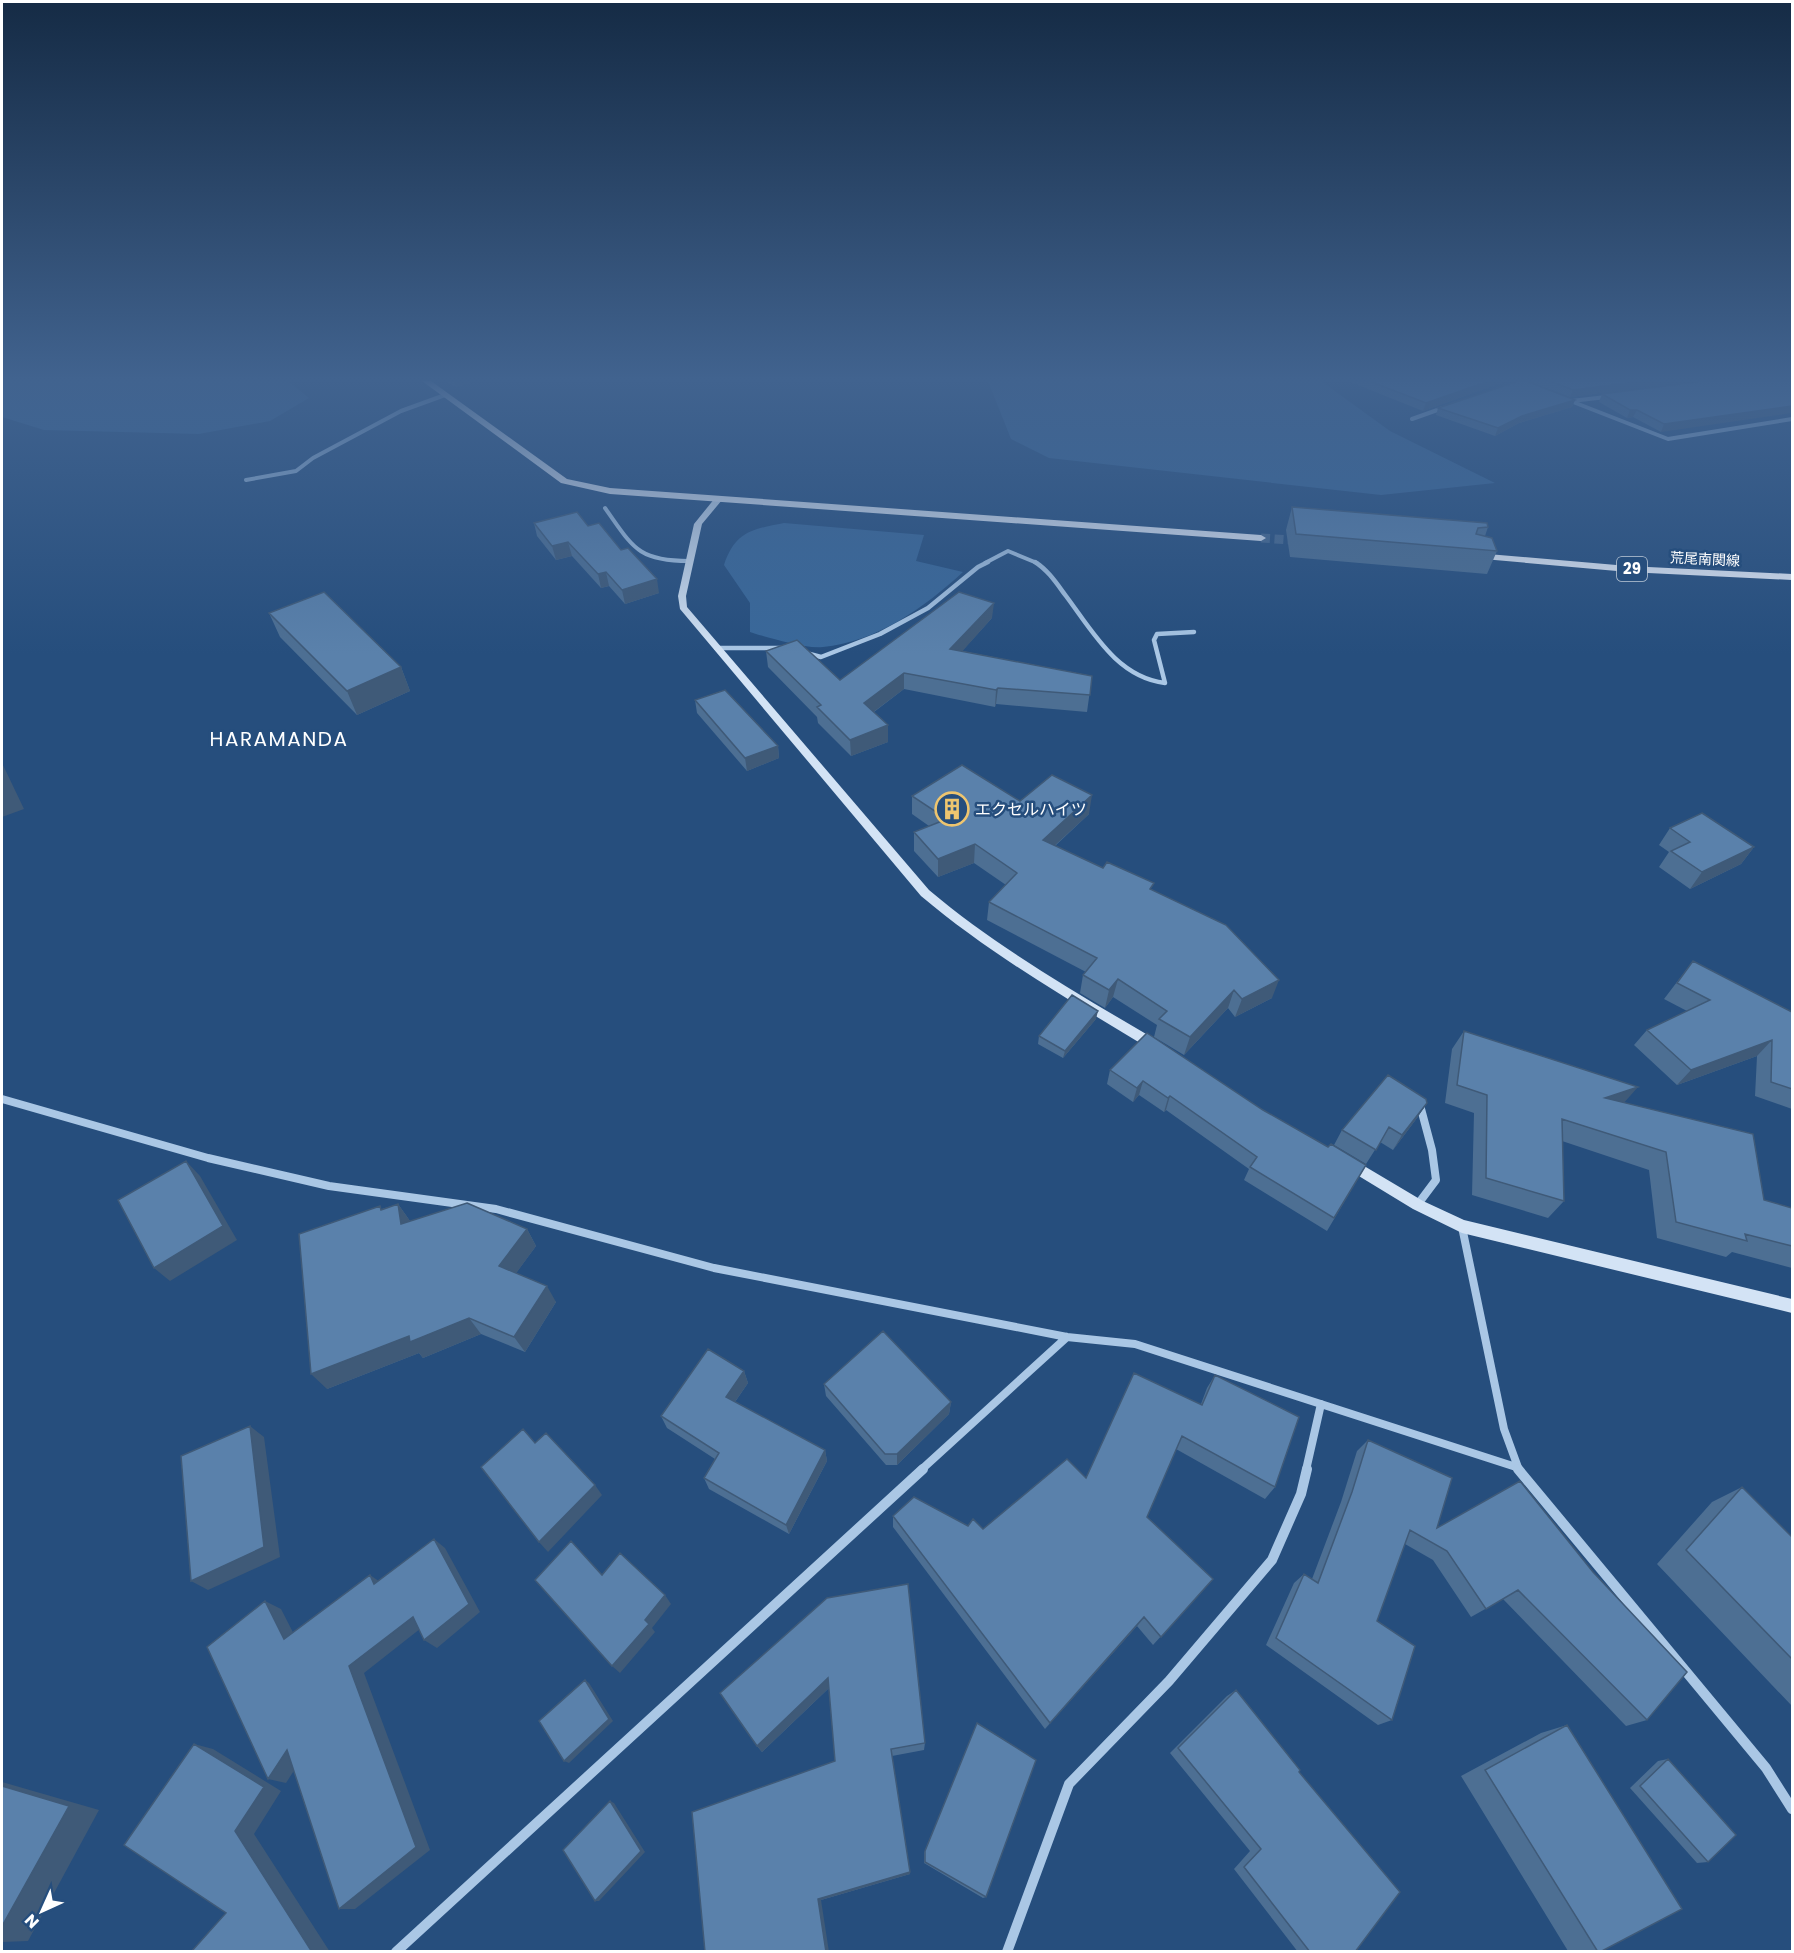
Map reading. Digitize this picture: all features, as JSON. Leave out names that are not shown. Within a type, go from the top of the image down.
[{"type":"main road","points":[[551,472],[564,482],[610,491],[1261,538]]},
{"type":"main road","name":"荒尾南関線","points":[[1473,555],[1628,569],[1792,577]]},
{"type":"street","points":[[246,480],[293,472]]},
{"type":"street","points":[[717,500],[698,524],[682,596],[683,607],[716,648],[925,893],[956,919],[1054,985],[1164,1051]]},
{"type":"street","points":[[604,508],[636,552],[650,559],[689,561]]},
{"type":"street","points":[[803,653],[821,657],[880,634],[928,608],[978,567],[1008,551],[1022,554],[1044,568],[1114,660],[1152,685],[1165,683],[1154,640],[1157,634],[1194,632]]},
{"type":"street","points":[[716,648],[786,648]]},
{"type":"street","points":[[2,1099],[208,1158],[329,1186],[496,1209],[714,1268],[1067,1337],[1135,1344],[1516,1467]]},
{"type":"street","points":[[1418,1205],[1436,1180],[1432,1150],[1419,1102]]},
{"type":"street","points":[[1336,1156],[1418,1205],[1462,1226],[1792,1306]]},
{"type":"street","points":[[1462,1226],[1475,1298],[1504,1429],[1516,1467],[1766,1767],[1792,1809]]},
{"type":"street","points":[[396,1952],[1067,1337]]},
{"type":"street","points":[[1007,1952],[1070,1784],[1168,1681],[1272,1560],[1301,1494],[1321,1404]]},
{"type":"shaded area","points":[[1176,472],[1473,472],[1495,483],[1381,495]]},
{"type":"shaded area","points":[[784,523],[924,535],[916,561],[963,572],[932,598],[898,621],[880,631],[843,644],[816,647],[759,635],[750,632],[750,603],[724,565],[734,545],[746,534],[763,527]]},
{"type":"building","points":[[1292,507],[1487,523],[1488,527],[1478,528],[1476,534],[1492,538],[1497,551],[1296,534]]},
{"type":"building","points":[[577,512],[588,526],[599,523],[621,550],[628,548],[657,579],[622,590],[606,572],[598,574],[568,542],[552,546],[534,523]]},
{"type":"building","points":[[324,592],[401,667],[347,691],[269,613]]},
{"type":"building","points":[[959,592],[994,603],[950,649],[1092,676],[1090,695],[998,688],[996,690],[904,673],[864,703],[888,725],[850,740],[817,707],[821,705],[766,651],[797,640],[840,680]]},
{"type":"building","points":[[725,690],[778,746],[745,758],[695,700]]},
{"type":"building","points":[[962,765],[1020,801],[1052,775],[1092,795],[1043,840],[1103,868],[1107,862],[1154,883],[1150,889],[1226,925],[1279,980],[1242,999],[1234,990],[1190,1037],[1159,1019],[1167,1011],[1118,979],[1109,990],[1083,975],[1097,958],[989,902],[1017,873],[975,844],[938,859],[914,832],[947,819],[912,796]]},
{"type":"building","points":[[1702,813],[1754,847],[1702,872],[1671,851],[1690,842],[1670,828]]},
{"type":"building","points":[[1693,961],[1792,1012],[1792,1089],[1771,1082],[1772,1040],[1691,1070],[1647,1030],[1710,1000],[1677,983]]},
{"type":"building","points":[[1072,995],[1098,1011],[1065,1051],[1039,1036]]},
{"type":"building","points":[[1464,1031],[1638,1087],[1605,1098],[1753,1134],[1764,1200],[1792,1208],[1792,1246],[1745,1234],[1747,1241],[1676,1222],[1666,1152],[1562,1119],[1564,1201],[1486,1178],[1487,1095],[1457,1085]]},
{"type":"building","points":[[1147,1033],[1263,1110],[1328,1147],[1331,1144],[1366,1165],[1334,1218],[1250,1167],[1257,1157],[1170,1096],[1168,1098],[1143,1081],[1137,1088],[1110,1070]]},
{"type":"building","points":[[1388,1075],[1426,1099],[1427,1103],[1402,1135],[1389,1127],[1376,1150],[1342,1130]]},
{"type":"building","points":[[186,1161],[223,1226],[154,1268],[118,1200]]},
{"type":"building","points":[[467,1203],[527,1229],[499,1266],[547,1286],[514,1337],[469,1318],[410,1342],[409,1336],[311,1374],[299,1234],[380,1206],[381,1210],[398,1204],[401,1224]]},
{"type":"building","points":[[883,1331],[951,1402],[897,1454],[885,1454],[824,1384]]},
{"type":"building","points":[[708,1349],[744,1371],[726,1397],[825,1450],[786,1525],[704,1478],[719,1453],[661,1416]]},
{"type":"building","points":[[1134,1373],[1202,1405],[1215,1375],[1299,1417],[1275,1487],[1182,1436],[1147,1517],[1213,1579],[1161,1637],[1144,1617],[1050,1723],[893,1516],[914,1497],[968,1526],[973,1519],[983,1529],[1067,1459],[1086,1478]]},
{"type":"building","points":[[250,1426],[264,1547],[191,1581],[181,1456]]},
{"type":"building","points":[[523,1429],[535,1443],[546,1433],[595,1485],[539,1542],[481,1467]]},
{"type":"building","points":[[1368,1440],[1452,1478],[1437,1528],[1520,1481],[1593,1572],[1687,1672],[1647,1720],[1518,1590],[1486,1609],[1447,1551],[1410,1530],[1377,1621],[1415,1646],[1392,1720],[1276,1638],[1304,1574],[1318,1583],[1352,1492]]},
{"type":"building","points":[[1742,1487],[1792,1537],[1792,1659],[1686,1550]]},
{"type":"building","points":[[434,1539],[469,1604],[424,1640],[413,1617],[349,1666],[416,1847],[339,1909],[287,1750],[268,1779],[207,1647],[265,1601],[284,1639],[370,1575],[374,1584]]},
{"type":"building","points":[[571,1541],[602,1575],[620,1553],[665,1595],[645,1620],[649,1624],[612,1666],[535,1580]]},
{"type":"building","points":[[908,1584],[925,1743],[891,1749],[910,1872],[818,1899],[826,1952],[705,1952],[692,1812],[835,1761],[828,1678],[757,1746],[720,1693],[827,1598]]},
{"type":"building","points":[[585,1680],[609,1719],[564,1761],[539,1721]]},
{"type":"building","points":[[1236,1690],[1300,1770],[1299,1772],[1400,1892],[1355,1952],[1310,1952],[1244,1867],[1261,1849],[1178,1748]]},
{"type":"building","points":[[977,1723],[1036,1760],[986,1897],[925,1862],[925,1851]]},
{"type":"building","points":[[1567,1725],[1682,1909],[1600,1952],[1485,1770]]},
{"type":"building","points":[[194,1744],[264,1787],[235,1831],[312,1952],[191,1952],[226,1913],[124,1845]]},
{"type":"building","points":[[1668,1759],[1736,1835],[1708,1862],[1640,1786]]},
{"type":"building","points":[[2,1786],[69,1806],[2,1926]]},
{"type":"building","points":[[610,1801],[641,1851],[595,1901],[563,1850]]},
{"type":"tunnel","points":[[1261,538],[1306,541]]},
{"type":"place","name":"エクセルハイツ","points":[[952,809]]},
{"type":"district","name":"HARAMANDA","points":[[279,739]]}]
